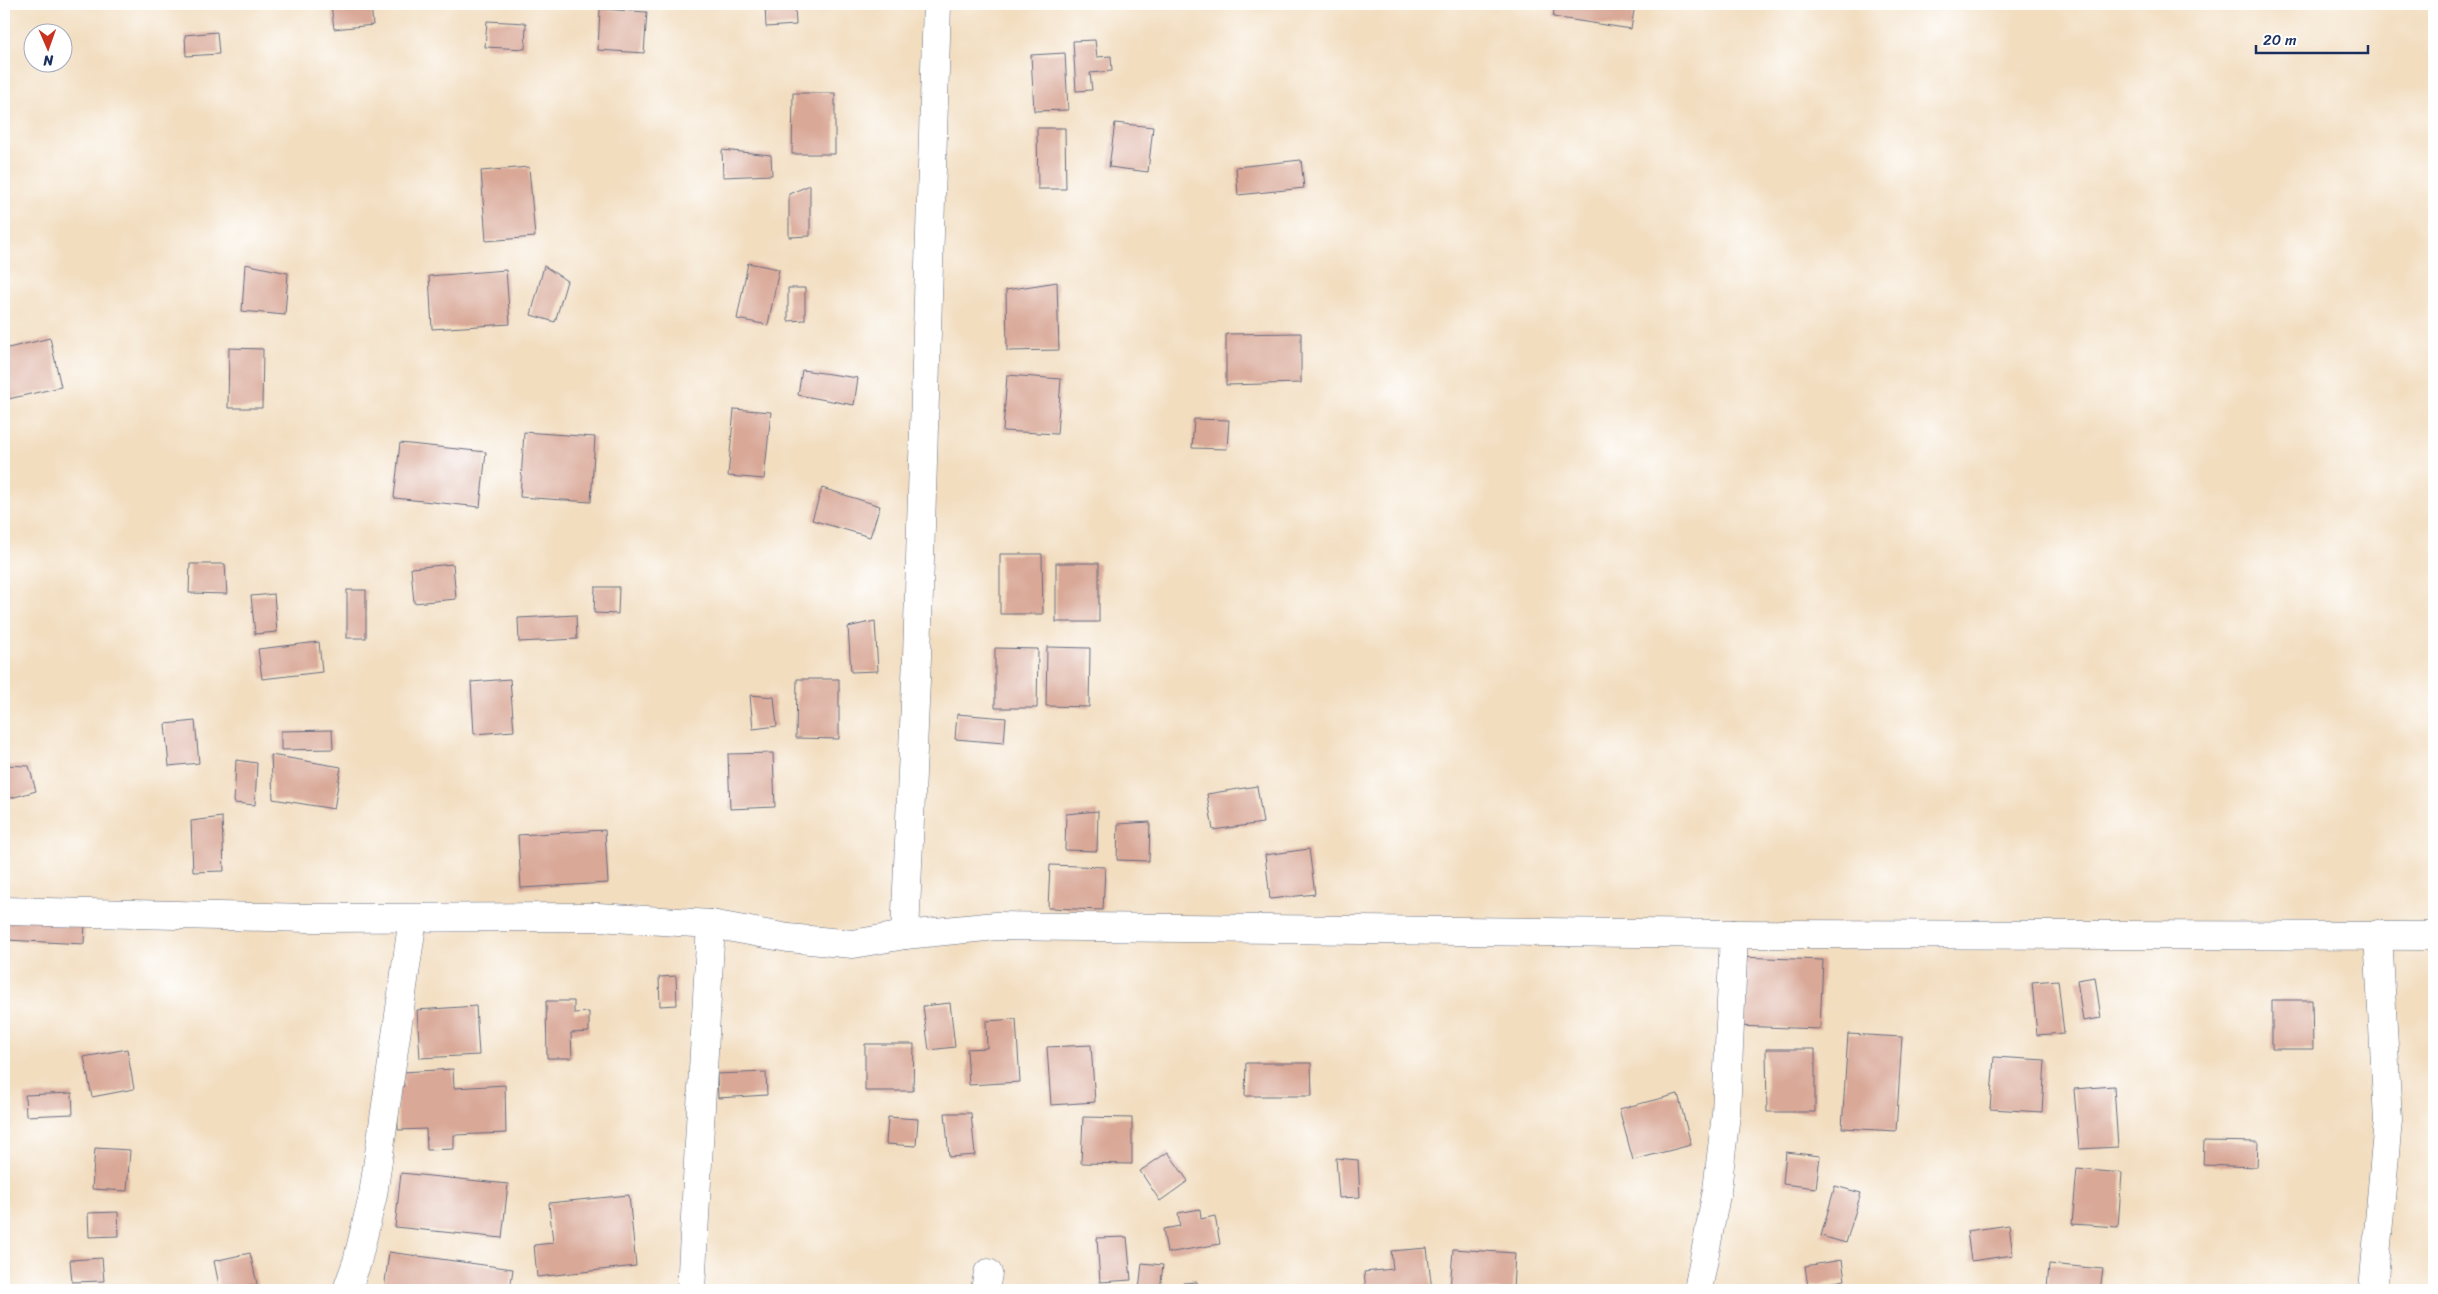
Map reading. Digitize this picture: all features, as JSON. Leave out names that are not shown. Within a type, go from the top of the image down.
[{"type":"street","points":[[904,935],[918,657],[937,4]]},
{"type":"street","points":[[4,911],[298,918],[598,917],[712,924],[788,938],[854,944],[904,935],[996,926],[1734,934],[2378,934],[2434,936]]},
{"type":"street","points":[[347,1290],[357,1262],[373,1194],[413,918]]},
{"type":"street","points":[[691,1290],[712,924]]},
{"type":"street","points":[[1698,1290],[1717,1190],[1726,1114],[1734,934]]},
{"type":"street","points":[[2373,1290],[2388,1120],[2378,934]]},
{"type":"building","points":[[331,4],[371,4],[373,25],[334,29]]},
{"type":"building","points":[[765,4],[795,4],[796,25],[766,27]]},
{"type":"building","points":[[1555,4],[1635,4],[1631,29],[1553,17]]},
{"type":"building","points":[[600,9],[647,12],[644,53],[598,50]]},
{"type":"building","points":[[487,21],[526,23],[525,49],[485,47]]},
{"type":"building","points":[[217,32],[219,54],[186,56],[185,35]]},
{"type":"building","points":[[1095,40],[1097,57],[1111,56],[1112,71],[1090,73],[1092,90],[1076,91],[1073,41]]},
{"type":"building","points":[[1065,53],[1068,110],[1034,111],[1031,55]]},
{"type":"building","points":[[793,93],[835,93],[835,154],[792,154]]},
{"type":"building","points":[[4,115],[8,115],[5,136],[4,136]]},
{"type":"building","points":[[1115,123],[1153,127],[1148,172],[1109,167]]},
{"type":"building","points":[[1037,128],[1065,128],[1066,189],[1038,189]]},
{"type":"building","points":[[722,150],[771,155],[772,175],[723,177]]},
{"type":"building","points":[[1301,160],[1304,188],[1238,195],[1236,167]]},
{"type":"building","points":[[529,167],[535,237],[486,241],[481,171]]},
{"type":"building","points":[[810,185],[810,236],[789,237],[789,194]]},
{"type":"building","points":[[748,263],[779,269],[768,325],[737,319]]},
{"type":"building","points":[[245,264],[288,273],[285,315],[242,311]]},
{"type":"building","points":[[544,266],[567,281],[555,322],[531,315]]},
{"type":"building","points":[[506,270],[510,324],[432,329],[429,276]]},
{"type":"building","points":[[1057,282],[1059,350],[1007,351],[1006,290]]},
{"type":"building","points":[[788,288],[805,288],[805,320],[788,321]]},
{"type":"building","points":[[1301,333],[1301,383],[1226,385],[1226,334]]},
{"type":"building","points":[[50,338],[61,387],[4,400],[4,349]]},
{"type":"building","points":[[229,348],[263,349],[262,408],[228,408]]},
{"type":"building","points":[[802,370],[858,378],[854,405],[798,395]]},
{"type":"building","points":[[1007,375],[1061,379],[1057,434],[1003,431]]},
{"type":"building","points":[[734,409],[771,412],[764,479],[728,476]]},
{"type":"building","points":[[1194,419],[1229,420],[1227,449],[1192,448]]},
{"type":"building","points":[[524,432],[595,437],[591,502],[520,497]]},
{"type":"building","points":[[400,443],[486,452],[480,507],[394,498]]},
{"type":"building","points":[[822,488],[880,506],[870,537],[812,520]]},
{"type":"building","points":[[1000,554],[1042,554],[1043,614],[1000,614]]},
{"type":"building","points":[[1056,563],[1099,563],[1099,622],[1056,622]]},
{"type":"building","points":[[190,564],[225,564],[227,594],[189,593]]},
{"type":"building","points":[[453,564],[456,599],[414,603],[411,568]]},
{"type":"building","points":[[595,587],[619,587],[618,614],[594,613]]},
{"type":"building","points":[[347,590],[366,590],[366,638],[347,638]]},
{"type":"building","points":[[274,594],[277,632],[255,634],[251,596]]},
{"type":"building","points":[[576,615],[577,639],[519,642],[518,618]]},
{"type":"building","points":[[875,621],[878,671],[851,672],[848,627]]},
{"type":"building","points":[[319,642],[322,672],[262,679],[258,649]]},
{"type":"building","points":[[1047,647],[1090,648],[1089,707],[1046,706]]},
{"type":"building","points":[[995,648],[1038,649],[1037,708],[995,708]]},
{"type":"building","points":[[510,679],[514,731],[474,734],[471,682]]},
{"type":"building","points":[[797,679],[839,679],[839,739],[796,738]]},
{"type":"building","points":[[750,695],[774,697],[777,726],[753,729]]},
{"type":"building","points":[[957,714],[1006,718],[1004,743],[955,739]]},
{"type":"building","points":[[195,721],[199,763],[169,766],[165,724]]},
{"type":"building","points":[[332,730],[333,749],[281,750],[281,731]]},
{"type":"building","points":[[773,753],[775,807],[730,809],[728,754]]},
{"type":"building","points":[[271,755],[341,767],[334,809],[273,799]]},
{"type":"building","points":[[236,760],[257,763],[255,805],[234,803]]},
{"type":"building","points":[[4,765],[29,766],[36,791],[4,800]]},
{"type":"building","points":[[1257,786],[1263,823],[1213,830],[1207,794]]},
{"type":"building","points":[[1098,811],[1097,851],[1065,850],[1066,814]]},
{"type":"building","points":[[222,817],[224,871],[193,872],[191,821]]},
{"type":"building","points":[[1150,822],[1149,861],[1117,860],[1118,824]]},
{"type":"building","points":[[605,830],[608,883],[521,888],[518,835]]},
{"type":"building","points":[[1309,849],[1315,894],[1270,899],[1265,855]]},
{"type":"building","points":[[1050,865],[1105,867],[1103,910],[1048,908]]},
{"type":"building","points":[[7,916],[85,920],[84,944],[6,940]]},
{"type":"building","points":[[1738,957],[1823,960],[1820,1029],[1735,1026]]},
{"type":"building","points":[[676,976],[677,1005],[660,1006],[659,977]]},
{"type":"building","points":[[2095,977],[2101,1018],[2083,1021],[2077,980]]},
{"type":"building","points":[[2058,980],[2064,1033],[2037,1035],[2032,982]]},
{"type":"building","points":[[2272,1000],[2312,1000],[2313,1049],[2272,1049]]},
{"type":"building","points":[[546,1001],[574,1001],[574,1013],[589,1012],[589,1032],[571,1033],[572,1058],[547,1058]]},
{"type":"building","points":[[950,1003],[955,1047],[929,1050],[923,1006]]},
{"type":"building","points":[[476,1006],[479,1055],[420,1058],[417,1010]]},
{"type":"building","points":[[1016,1019],[1020,1082],[969,1085],[967,1049],[987,1048],[986,1021]]},
{"type":"building","points":[[1848,1034],[1902,1037],[1896,1131],[1842,1128]]},
{"type":"building","points":[[865,1044],[914,1044],[913,1091],[865,1091]]},
{"type":"building","points":[[1091,1045],[1095,1102],[1051,1105],[1047,1047]]},
{"type":"building","points":[[127,1049],[134,1089],[92,1097],[84,1057]]},
{"type":"building","points":[[1766,1049],[1815,1049],[1815,1112],[1767,1112]]},
{"type":"building","points":[[1994,1057],[2045,1060],[2042,1112],[1990,1109]]},
{"type":"building","points":[[1246,1063],[1311,1063],[1312,1096],[1245,1096]]},
{"type":"building","points":[[453,1069],[454,1088],[505,1085],[506,1133],[454,1135],[454,1149],[427,1150],[426,1129],[398,1130],[397,1086],[404,1086],[403,1072]]},
{"type":"building","points":[[766,1072],[767,1095],[718,1098],[717,1074]]},
{"type":"building","points":[[2114,1086],[2118,1147],[2079,1149],[2074,1089]]},
{"type":"building","points":[[72,1093],[73,1114],[26,1116],[25,1095]]},
{"type":"building","points":[[1678,1094],[1691,1145],[1633,1160],[1619,1109]]},
{"type":"building","points":[[945,1113],[971,1113],[975,1155],[949,1157]]},
{"type":"building","points":[[888,1117],[918,1119],[916,1146],[886,1144]]},
{"type":"building","points":[[1083,1117],[1132,1118],[1132,1164],[1081,1163]]},
{"type":"building","points":[[2204,1141],[2258,1142],[2257,1167],[2203,1165]]},
{"type":"building","points":[[95,1148],[130,1150],[127,1191],[92,1189]]},
{"type":"building","points":[[1168,1152],[1188,1181],[1160,1201],[1140,1171]]},
{"type":"building","points":[[1786,1152],[1820,1156],[1816,1188],[1783,1184]]},
{"type":"building","points":[[1336,1158],[1358,1160],[1360,1197],[1339,1198]]},
{"type":"building","points":[[2077,1169],[2122,1173],[2118,1227],[2072,1224]]},
{"type":"building","points":[[401,1173],[508,1184],[502,1238],[395,1227]]},
{"type":"building","points":[[1835,1186],[1861,1193],[1846,1243],[1821,1236]]},
{"type":"building","points":[[629,1195],[636,1266],[537,1277],[534,1245],[553,1243],[549,1203]]},
{"type":"building","points":[[1200,1209],[1201,1219],[1215,1216],[1220,1244],[1167,1253],[1163,1229],[1180,1226],[1178,1213]]},
{"type":"building","points":[[118,1212],[119,1236],[89,1237],[88,1213]]},
{"type":"building","points":[[2009,1225],[2013,1255],[1971,1261],[1967,1231]]},
{"type":"building","points":[[1127,1237],[1131,1280],[1100,1282],[1097,1238]]},
{"type":"building","points":[[1427,1248],[1432,1290],[1366,1290],[1364,1272],[1393,1269],[1391,1251]]},
{"type":"building","points":[[1453,1249],[1515,1253],[1513,1290],[1450,1290]]},
{"type":"building","points":[[389,1252],[513,1269],[510,1290],[384,1290]]},
{"type":"building","points":[[250,1253],[257,1284],[220,1290],[214,1261]]},
{"type":"building","points":[[102,1258],[104,1281],[72,1282],[70,1260]]},
{"type":"building","points":[[1842,1260],[1845,1280],[1808,1287],[1805,1266]]},
{"type":"building","points":[[1142,1263],[1163,1265],[1160,1290],[1139,1290]]},
{"type":"building","points":[[2049,1264],[2103,1269],[2100,1290],[2047,1290]]},
{"type":"building","points":[[1197,1282],[1198,1290],[1184,1290],[1183,1283]]}]
